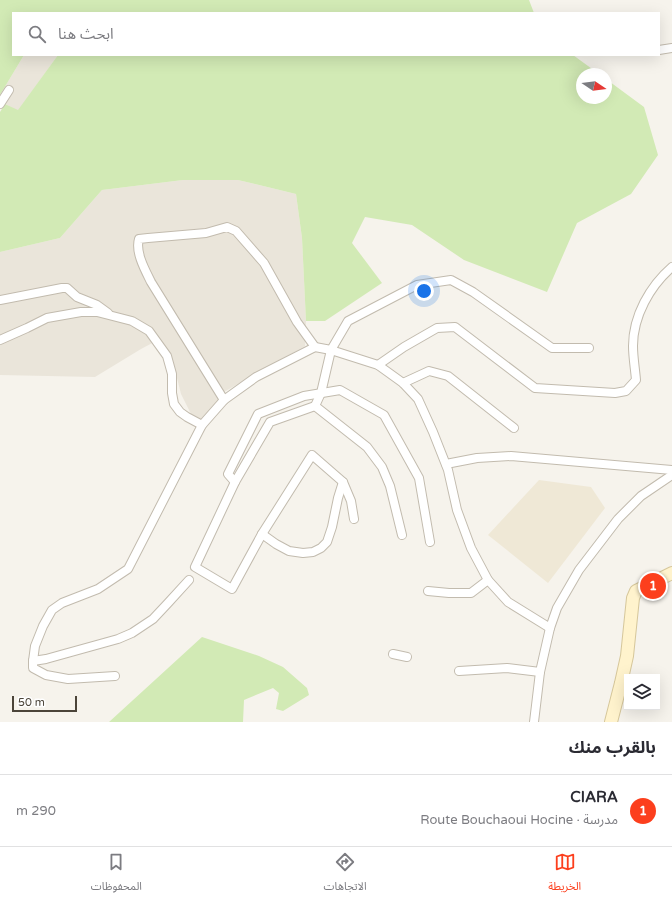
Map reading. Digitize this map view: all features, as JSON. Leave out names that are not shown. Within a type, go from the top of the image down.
[{"type":"street","points":[[660,50],[672,48]]},
{"type":"street","points":[[0,104],[9,90]]},
{"type":"street","points":[[224,400],[151,282],[142,264],[137,245],[139,239],[206,233],[227,227],[236,231],[264,263],[297,322],[315,347]]},
{"type":"street","points":[[378,365],[404,347],[437,328],[455,327],[535,388],[615,392],[626,391],[636,380],[633,345],[639,315],[651,289],[672,267]]},
{"type":"street","points":[[354,519],[351,501],[343,482],[312,455],[262,534],[232,589],[195,567],[235,482],[270,422],[315,406],[321,393],[331,350],[348,321],[417,285],[451,280],[473,292],[552,348],[589,348]]},
{"type":"street","points":[[0,300],[67,288],[78,297],[97,305],[111,316]]},
{"type":"street","points":[[78,297],[81,312]]},
{"type":"street","points":[[1,339],[47,318],[81,312],[97,312],[132,321],[149,331],[167,356],[172,374],[172,393],[174,404],[180,412],[202,425]]},
{"type":"street","points":[[115,676],[68,679],[46,675],[33,668],[35,646],[43,626],[52,610],[62,604],[98,589],[128,569],[202,425],[224,400],[256,377],[315,347],[331,350],[378,365],[403,383],[418,399],[446,464],[457,510],[471,548],[488,580],[508,602],[550,628]]},
{"type":"street","points":[[403,383],[429,370],[448,376],[514,428]]},
{"type":"street","points":[[235,482],[228,474],[258,414],[304,396],[340,390],[384,415],[419,478],[430,542]]},
{"type":"street","points":[[315,406],[367,446],[382,467],[390,486],[402,535]]},
{"type":"street","points":[[446,464],[477,458],[510,456],[672,470]]},
{"type":"street","points":[[534,722],[540,672],[550,628],[557,608],[579,570],[618,519],[641,496],[672,475]]},
{"type":"street","points":[[262,534],[289,551],[303,553],[313,552],[321,548],[327,542],[343,482]]},
{"type":"street","points":[[611,722],[627,656],[633,598],[636,591],[672,573]]},
{"type":"street","points":[[33,661],[46,659],[118,639],[132,632],[153,618],[189,580]]},
{"type":"street","points":[[428,590],[449,593],[471,593],[488,580]]},
{"type":"street","points":[[393,654],[407,657]]},
{"type":"street","points":[[459,671],[507,668],[540,672]]},
{"type":"shaded area","points":[[23,56],[57,56],[18,111],[0,101],[0,95]]},
{"type":"shaded area","points":[[183,180],[238,180],[296,194],[302,238],[306,321],[305,346],[222,393],[219,403],[201,419],[193,418],[181,394],[172,358],[158,340],[95,377],[0,375],[0,252],[60,238],[102,190]]},
{"type":"shaded area","points":[[539,480],[591,487],[605,508],[548,583],[488,535]]},
{"type":"green space","points":[[0,0],[529,0],[534,12],[12,12],[12,56],[23,56],[0,95]]},
{"type":"green space","points":[[57,56],[574,56],[591,68],[576,68],[576,104],[612,104],[612,83],[644,107],[658,155],[631,194],[577,223],[547,292],[464,260],[412,225],[365,217],[352,243],[382,283],[325,321],[306,321],[302,238],[296,194],[238,180],[183,180],[102,190],[60,238],[0,252],[0,112],[5,104],[18,110]]},
{"type":"green space","points":[[202,637],[259,656],[283,667],[307,688],[309,695],[283,711],[276,709],[279,693],[273,688],[244,700],[243,722],[109,722]]},
{"type":"place","name":"CIARA","points":[[653,586]]}]
